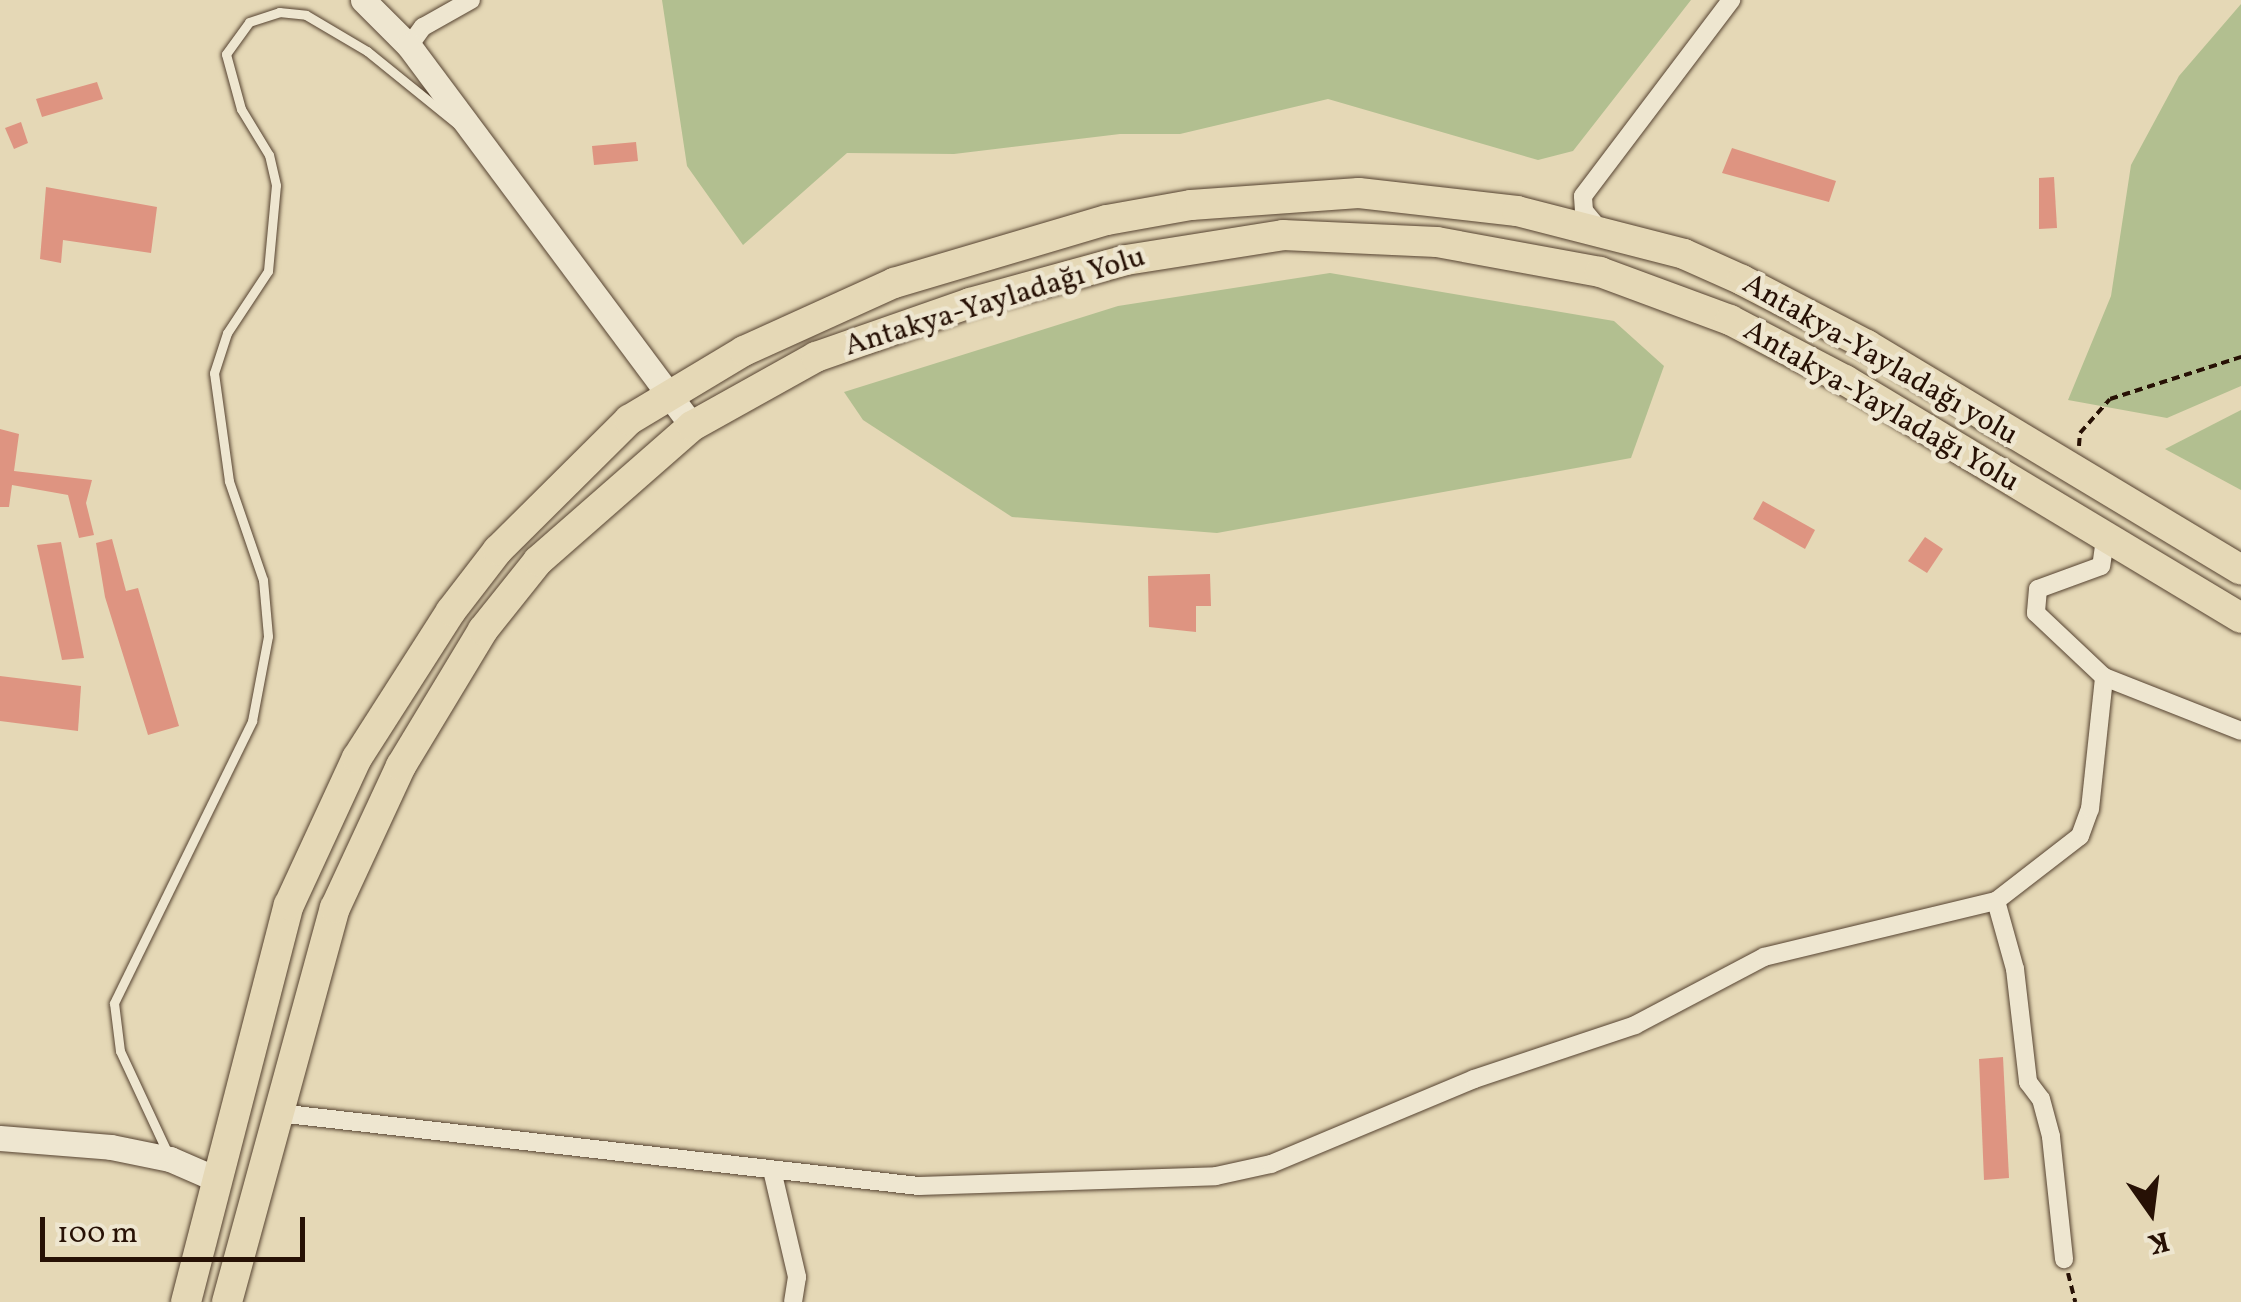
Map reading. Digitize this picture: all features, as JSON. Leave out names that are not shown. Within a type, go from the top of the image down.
[{"type":"highway","name":"Antakya-Yayladağı yolu","points":[[186,1302],[289,905],[357,758],[403,681],[498,550],[629,420],[800,323],[894,284],[1140,214],[1280,196],[1359,193],[1451,200],[1600,230],[1684,254],[1796,306],[2241,570]]},
{"type":"highway","name":"Antakya-Yayladağı Yolu","points":[[227,1302],[336,908],[365,835],[437,702],[538,560],[692,426],[816,357],[1036,284],[1202,244],[1356,234],[1513,254],[1659,290],[1846,380],[2104,539],[2241,618]]},
{"type":"street","points":[[363,0],[409,46],[692,426]]},
{"type":"street","points":[[409,46],[423,28],[471,0]]},
{"type":"street","points":[[1600,230],[1584,211],[1583,196],[1731,0]]},
{"type":"street","points":[[2104,539],[2101,566],[2038,588],[2033,598],[2036,613],[2104,678],[2241,731]]},
{"type":"street","points":[[278,1113],[920,1186],[1216,1176],[1316,1148],[1474,1079],[1582,1047],[1764,957],[1996,900],[2080,836],[2090,809],[2104,678]]},
{"type":"street","points":[[1996,900],[2015,969],[2028,1082],[2041,1099],[2052,1136],[2064,1259]]},
{"type":"street","points":[[0,1138],[170,1158],[218,1180]]},
{"type":"street","points":[[772,1170],[797,1277],[793,1302]]},
{"type":"lane","points":[[170,1158],[114,1034],[114,1003],[252,721],[268,636],[264,580],[229,481],[214,374],[228,333],[268,271],[276,185],[268,155],[240,109],[226,54],[249,22],[279,12],[306,15],[367,51],[471,132]]},
{"type":"path","points":[[2080,434],[2110,399],[2241,357]]},
{"type":"path","points":[[2064,1259],[2076,1302]]},
{"type":"green space","points":[[662,0],[1691,0],[1573,151],[1538,160],[1328,99],[1180,134],[1120,134],[954,154],[847,153],[743,245],[687,166]]},
{"type":"green space","points":[[2241,4],[2241,386],[2167,418],[2068,400],[2111,296],[2131,165],[2179,76]]},
{"type":"green space","points":[[1330,273],[1614,321],[1664,366],[1631,458],[1217,533],[1012,517],[863,420],[844,392],[1118,306]]},
{"type":"green space","points":[[2241,410],[2241,490],[2165,449]]},
{"type":"building","points":[[97,82],[103,99],[42,117],[36,99]]},
{"type":"building","points":[[21,122],[28,143],[14,149],[5,128]]},
{"type":"building","points":[[636,142],[638,161],[594,165],[592,146]]},
{"type":"building","points":[[1732,148],[1836,181],[1829,202],[1722,173]]},
{"type":"building","points":[[2054,177],[2057,228],[2039,229],[2039,178]]},
{"type":"building","points":[[46,187],[157,207],[151,253],[63,240],[61,263],[40,259]]},
{"type":"building","points":[[0,429],[19,434],[14,471],[92,480],[86,503],[94,535],[79,538],[68,495],[12,485],[9,507],[0,507]]},
{"type":"building","points":[[1763,501],[1815,530],[1805,549],[1753,519]]},
{"type":"building","points":[[1925,537],[1943,549],[1927,573],[1908,561]]},
{"type":"building","points":[[112,539],[126,591],[138,588],[179,726],[148,735],[105,597],[96,543]]},
{"type":"building","points":[[61,542],[84,658],[62,660],[37,545]]},
{"type":"building","points":[[1210,574],[1211,606],[1196,606],[1196,632],[1149,627],[1148,576]]},
{"type":"building","points":[[0,676],[81,686],[78,731],[0,721]]},
{"type":"building","points":[[2003,1057],[2009,1178],[1984,1180],[1979,1059]]}]
